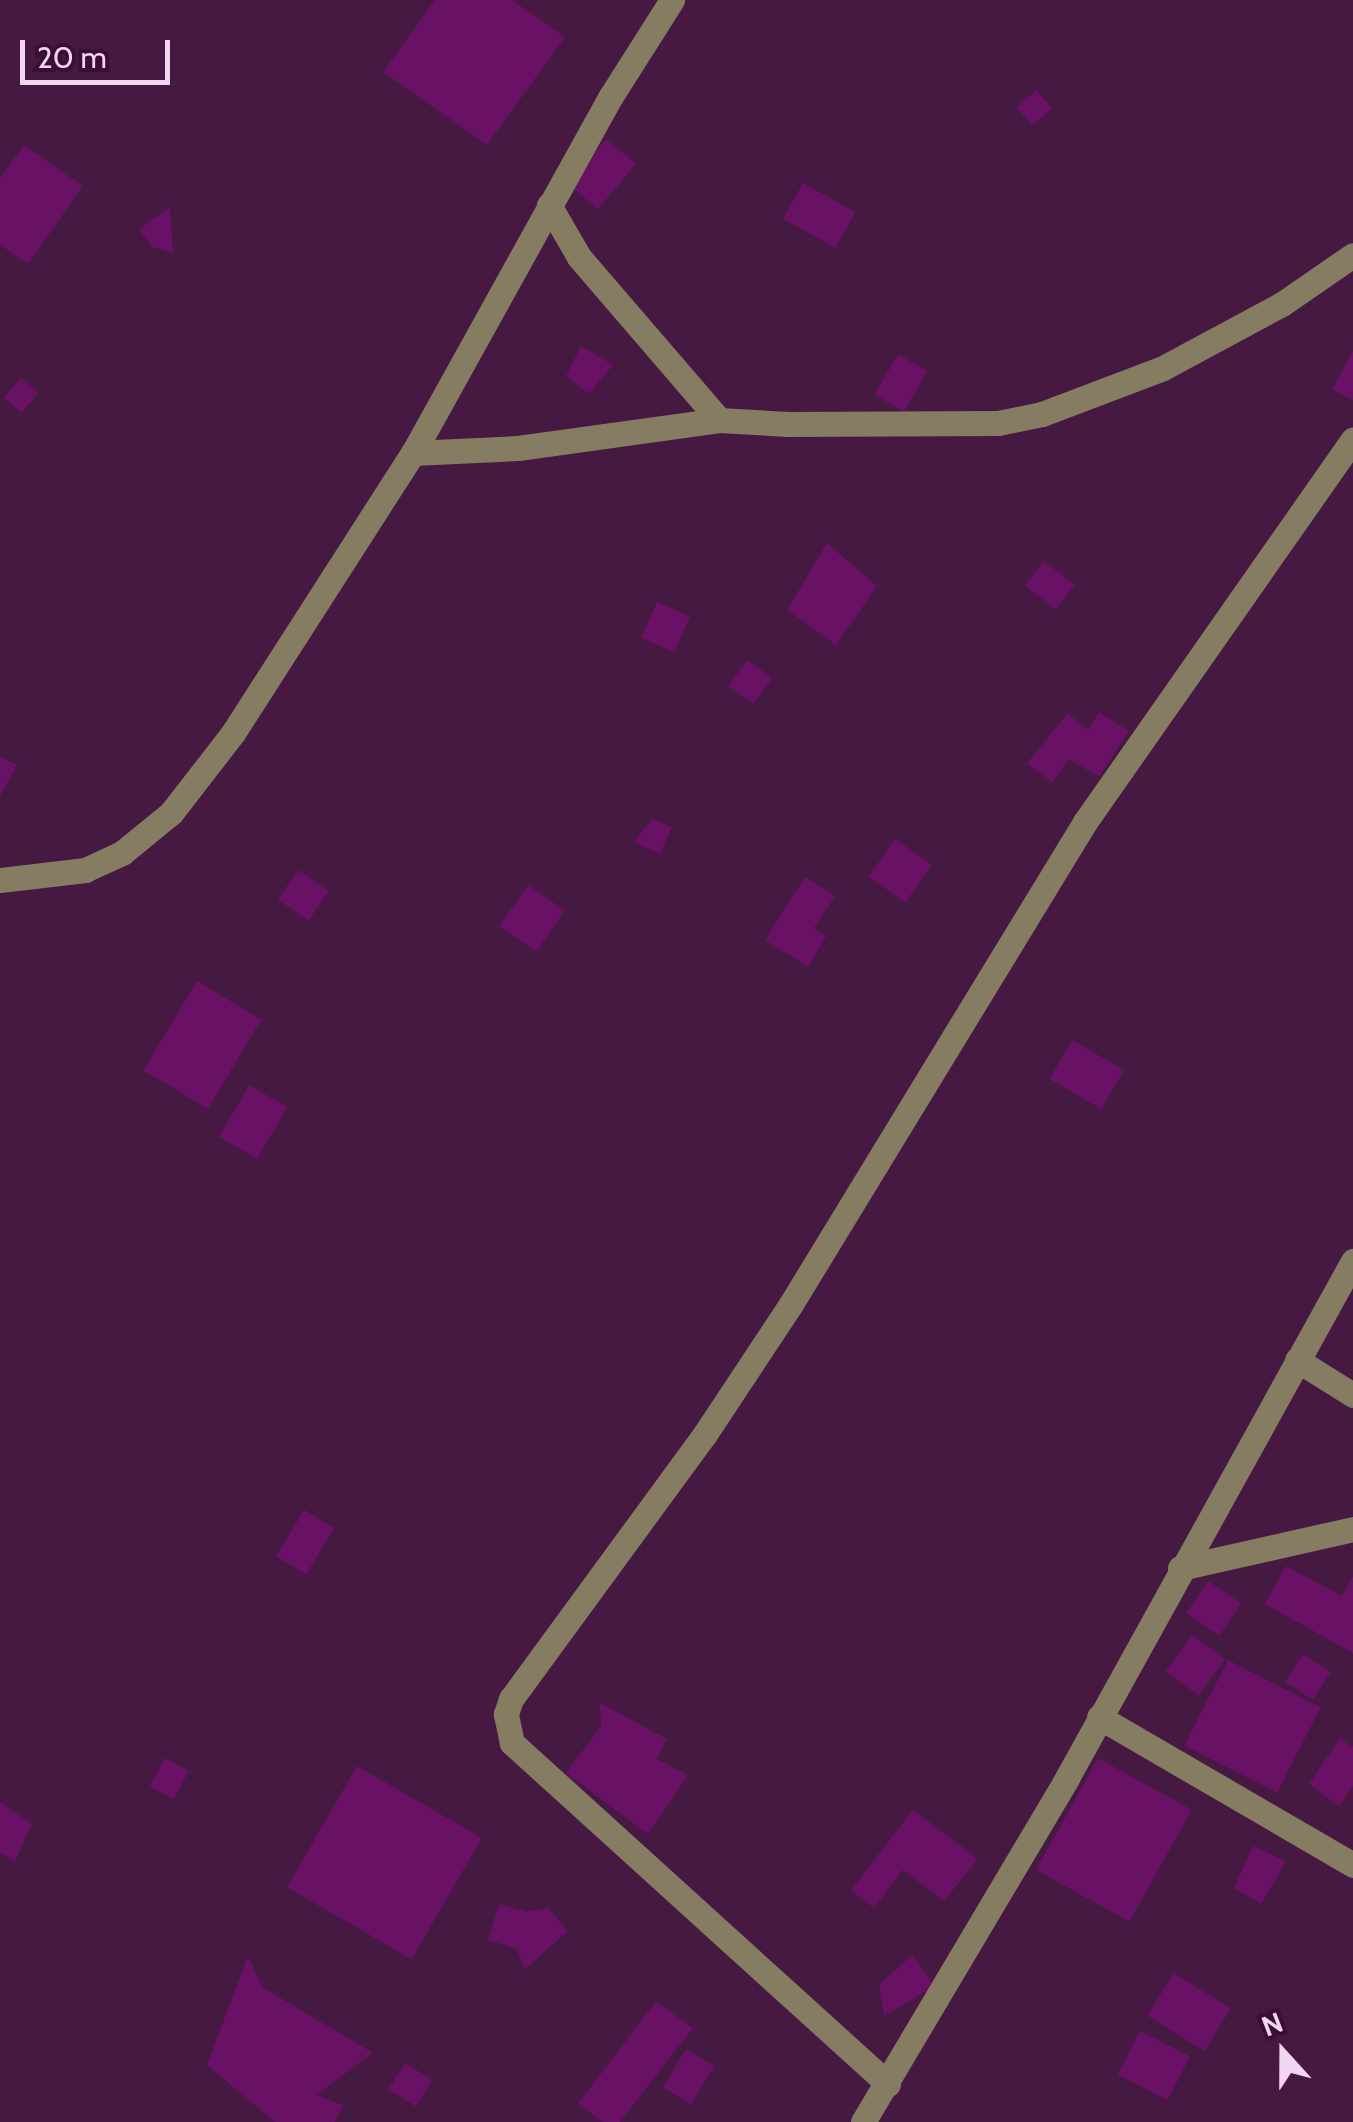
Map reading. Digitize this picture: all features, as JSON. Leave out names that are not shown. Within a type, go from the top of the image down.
[{"type":"street","points":[[0,880],[84,870],[122,854],[171,813],[233,733],[413,453],[549,205],[672,0]]},
{"type":"street","points":[[549,205],[578,256],[718,420]]},
{"type":"street","points":[[413,453],[518,448],[718,420],[788,424],[998,423],[1042,414],[1163,368],[1282,304],[1353,255]]},
{"type":"street","points":[[888,2084],[512,1743],[506,1714],[511,1699],[705,1434],[780,1320],[1085,822],[1353,439]]},
{"type":"street","points":[[864,2122],[1099,1717],[1353,1260]]},
{"type":"street","points":[[1297,1360],[1353,1395]]},
{"type":"street","points":[[1180,1568],[1353,1529]]},
{"type":"street","points":[[1099,1717],[1353,1865]]},
{"type":"building","points":[[435,0],[512,0],[565,37],[487,145],[383,72]]},
{"type":"building","points":[[1036,90],[1052,108],[1033,125],[1017,107]]},
{"type":"building","points":[[606,139],[636,164],[598,209],[568,184]]},
{"type":"building","points":[[24,145],[83,186],[28,264],[0,245],[0,178]]},
{"type":"building","points":[[803,183],[855,212],[836,248],[783,219]]},
{"type":"building","points":[[170,207],[173,253],[152,247],[139,229]]},
{"type":"building","points":[[581,346],[613,365],[589,394],[566,376]]},
{"type":"building","points":[[1353,351],[1353,400],[1332,389]]},
{"type":"building","points":[[898,354],[927,371],[904,412],[874,395]]},
{"type":"building","points":[[21,378],[38,393],[21,413],[4,398]]},
{"type":"building","points":[[827,543],[877,586],[836,645],[787,610]]},
{"type":"building","points":[[1044,561],[1075,585],[1056,609],[1025,585]]},
{"type":"building","points":[[657,602],[690,617],[674,652],[641,638]]},
{"type":"building","points":[[747,660],[772,678],[753,704],[728,686]]},
{"type":"building","points":[[1099,712],[1129,731],[1099,777],[1069,759],[1052,783],[1027,763],[1068,713],[1088,730]]},
{"type":"building","points":[[0,757],[17,765],[0,796]]},
{"type":"building","points":[[652,819],[672,827],[660,854],[634,842]]},
{"type":"building","points":[[895,839],[932,865],[905,902],[869,877]]},
{"type":"building","points":[[298,870],[329,891],[309,921],[278,900]]},
{"type":"building","points":[[805,877],[835,896],[814,928],[826,936],[808,967],[765,940]]},
{"type":"building","points":[[528,885],[565,911],[536,952],[499,926]]},
{"type":"building","points":[[197,981],[261,1020],[208,1109],[143,1070]]},
{"type":"building","points":[[1072,1040],[1124,1070],[1101,1109],[1050,1079]]},
{"type":"building","points":[[249,1085],[287,1107],[257,1159],[219,1137]]},
{"type":"building","points":[[304,1510],[334,1528],[306,1574],[276,1556]]},
{"type":"building","points":[[1286,1566],[1342,1596],[1353,1576],[1353,1653],[1265,1604]]},
{"type":"building","points":[[1208,1581],[1241,1603],[1219,1636],[1186,1613]]},
{"type":"building","points":[[1192,1635],[1225,1659],[1199,1696],[1166,1671]]},
{"type":"building","points":[[1303,1654],[1331,1672],[1313,1700],[1285,1682]]},
{"type":"building","points":[[1228,1660],[1321,1707],[1277,1793],[1184,1746]]},
{"type":"building","points":[[600,1703],[667,1739],[657,1759],[688,1775],[648,1834],[566,1773],[601,1726]]},
{"type":"building","points":[[1340,1738],[1353,1747],[1353,1786],[1339,1806],[1309,1784]]},
{"type":"building","points":[[165,1758],[189,1771],[174,1799],[150,1786]]},
{"type":"building","points":[[1098,1758],[1192,1810],[1130,1922],[1036,1870]]},
{"type":"building","points":[[357,1766],[482,1838],[412,1959],[287,1887]]},
{"type":"building","points":[[0,1802],[32,1824],[15,1861],[0,1852]]},
{"type":"building","points":[[913,1810],[978,1859],[944,1901],[903,1870],[874,1908],[851,1890]]},
{"type":"building","points":[[1253,1846],[1286,1861],[1261,1904],[1234,1888]]},
{"type":"building","points":[[499,1904],[527,1912],[548,1908],[568,1931],[525,1969],[517,1949],[488,1940]]},
{"type":"building","points":[[912,1955],[935,1986],[884,2016],[879,1985]]},
{"type":"building","points":[[248,1956],[262,1987],[373,2053],[316,2095],[343,2105],[335,2122],[275,2122],[207,2065]]},
{"type":"building","points":[[1174,1973],[1231,2009],[1204,2051],[1148,2015]]},
{"type":"building","points":[[656,2001],[693,2028],[620,2122],[603,2122],[578,2104]]},
{"type":"building","points":[[1140,2031],[1190,2056],[1168,2100],[1118,2075]]},
{"type":"building","points":[[686,2049],[714,2066],[691,2105],[663,2088]]},
{"type":"building","points":[[405,2063],[432,2080],[416,2106],[389,2089]]}]
